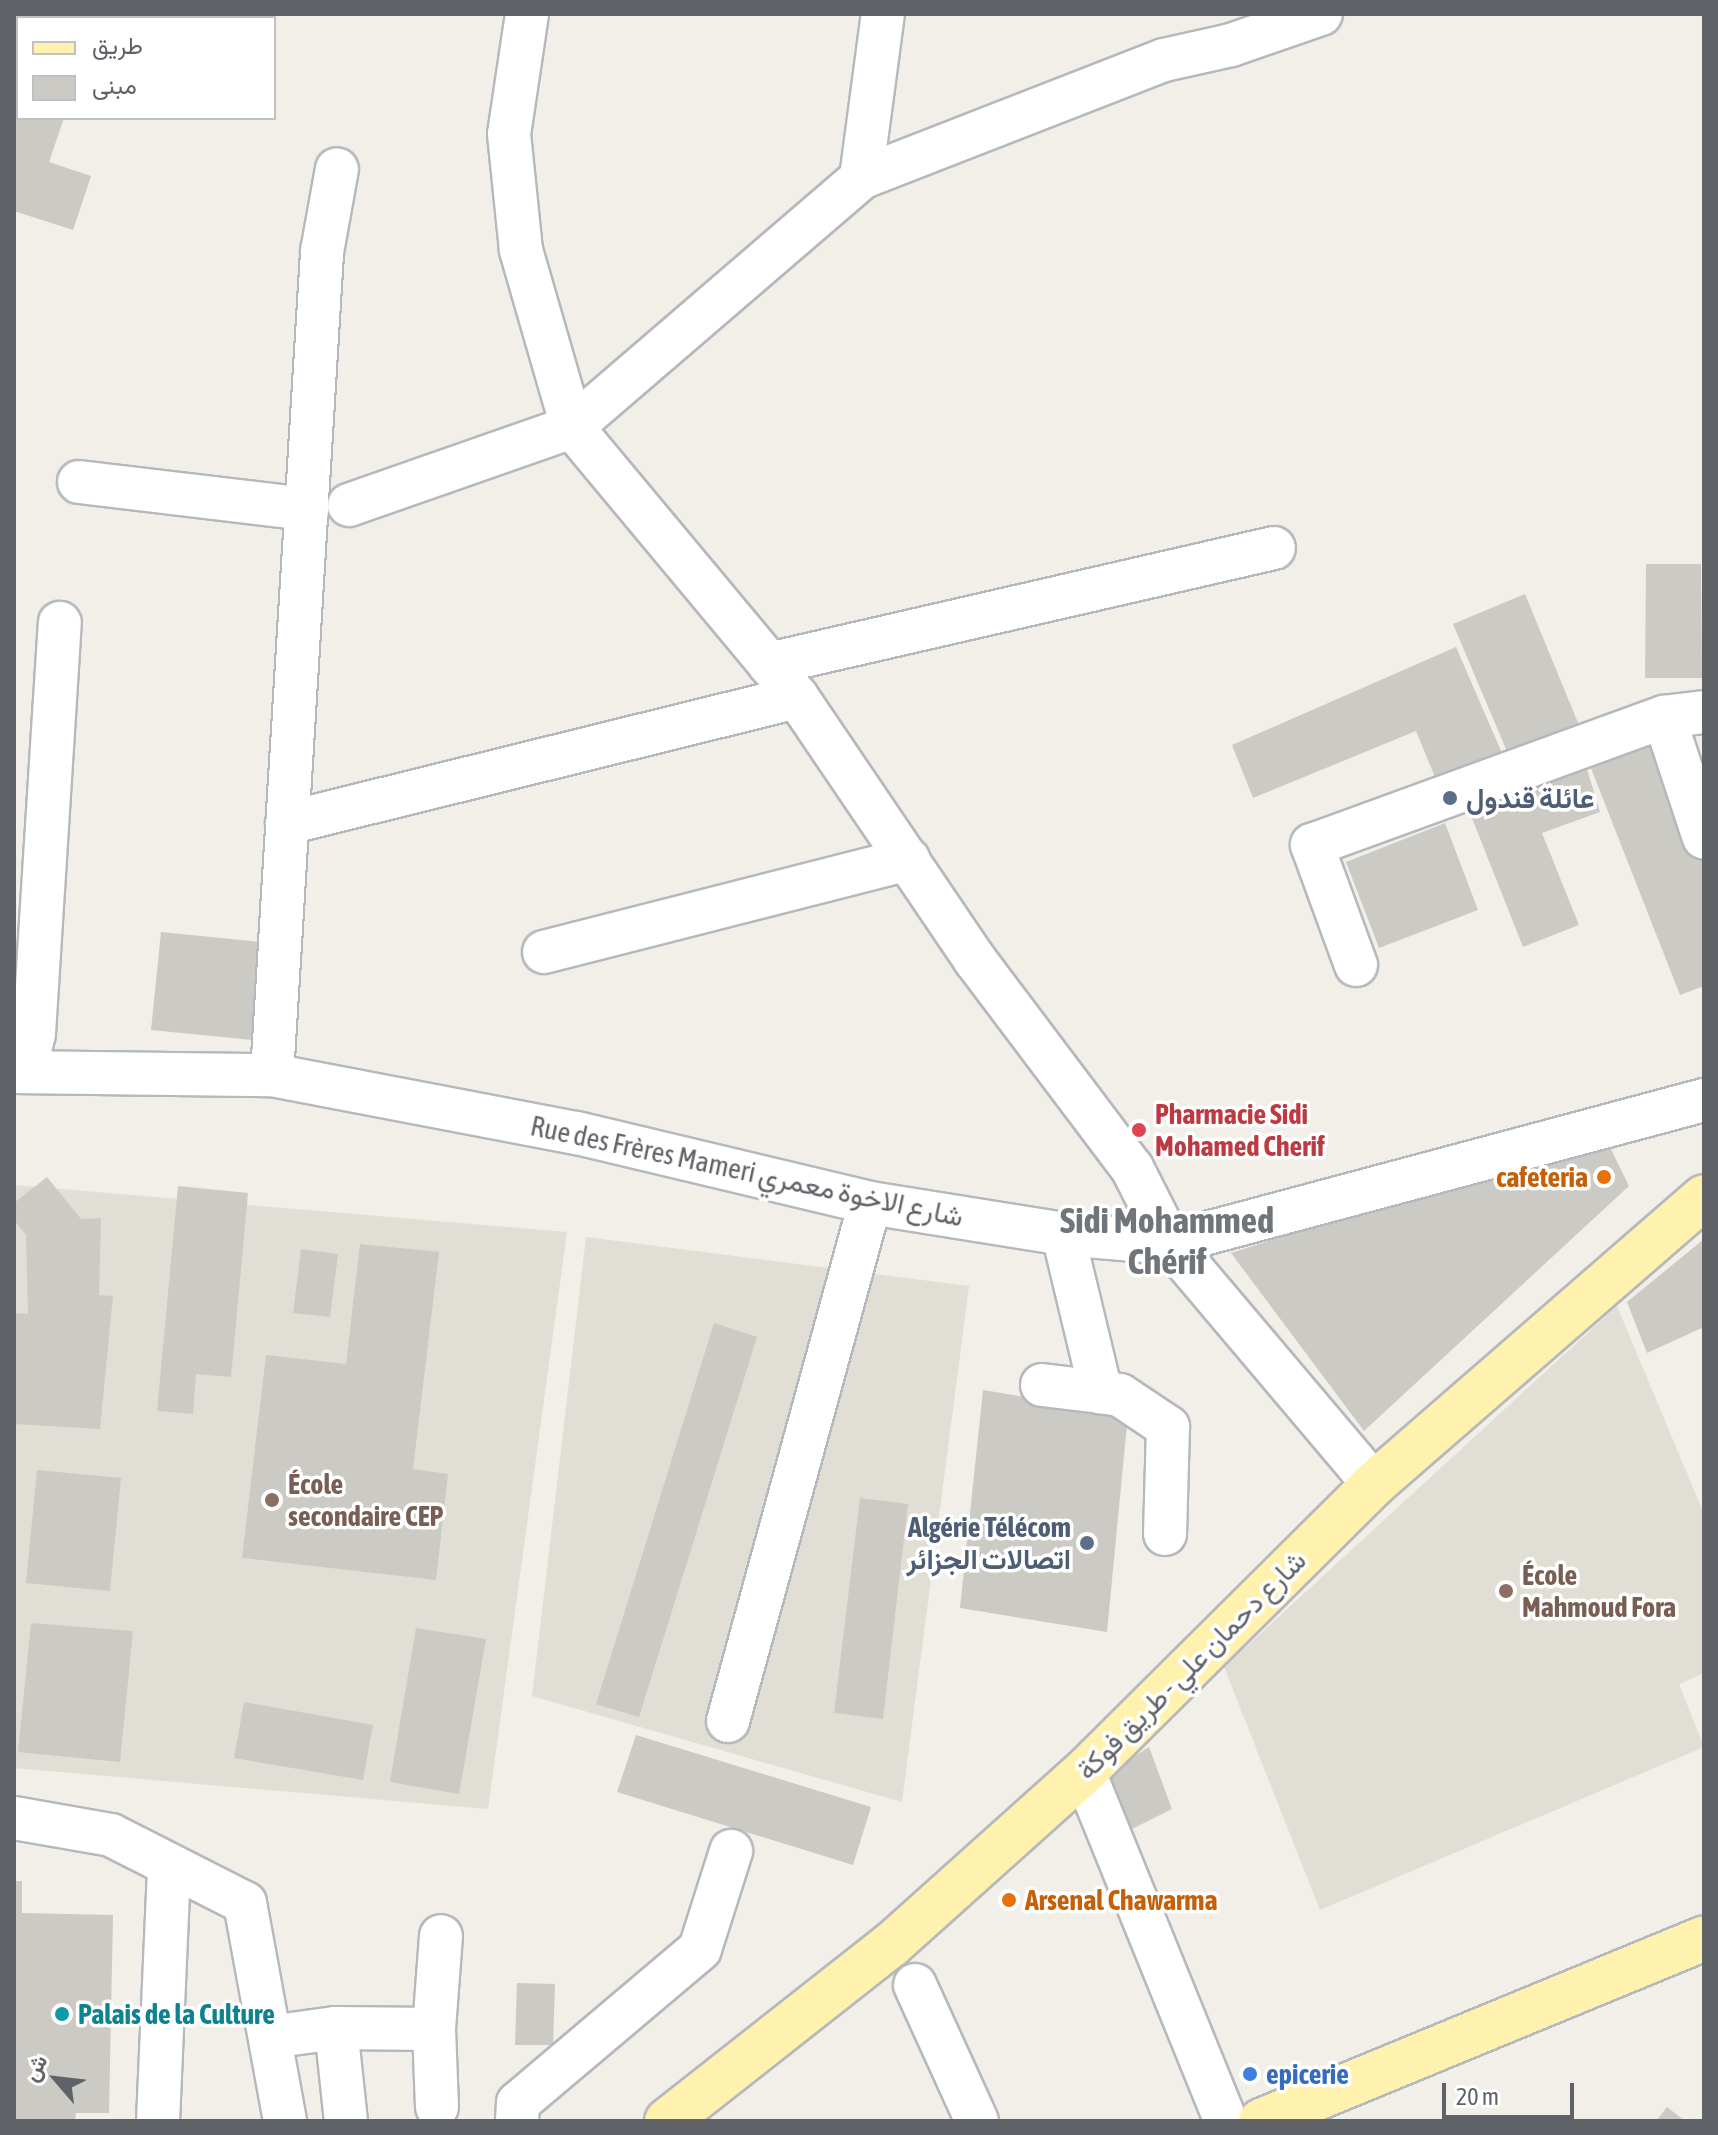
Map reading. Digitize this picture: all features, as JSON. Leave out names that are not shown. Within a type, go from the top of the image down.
[{"type":"main road","name":"شارع دحمان علي - طريق فوكة","points":[[667,2121],[804,2018],[1084,1772],[1374,1484],[1704,1197]]},
{"type":"main road","points":[[1261,2121],[1704,1938]]},
{"type":"street","points":[[527,14],[509,134],[521,250],[572,427],[797,697],[975,960],[1132,1168],[1170,1243],[1374,1484]]},
{"type":"street","points":[[861,178],[883,14]]},
{"type":"street","points":[[349,505],[572,427],[861,178],[1164,60],[1231,45],[1321,14]]},
{"type":"street","points":[[272,1075],[322,252],[337,169]]},
{"type":"street","points":[[79,482],[307,509]]},
{"type":"street","points":[[769,664],[1274,548]]},
{"type":"street","points":[[20,1072],[34,1033],[60,623]]},
{"type":"street","points":[[287,823],[797,697]]},
{"type":"street","points":[[1356,965],[1312,845],[1684,715],[1704,838]]},
{"type":"street","points":[[544,952],[908,859]]},
{"type":"street","name":"Rue des Frères Mameri شارع الاخوة معمري","points":[[20,1072],[272,1075],[577,1133],[870,1203],[1063,1234],[1170,1243],[1704,1100]]},
{"type":"street","points":[[728,1721],[870,1203]]},
{"type":"street","points":[[1063,1234],[1101,1392]]},
{"type":"street","points":[[1042,1385],[1120,1395],[1168,1427],[1165,1534]]},
{"type":"street","points":[[1084,1772],[1226,2121]]},
{"type":"street","points":[[14,1818],[111,1835],[245,1903],[285,2121]]},
{"type":"street","points":[[517,2121],[518,2103],[700,1949],[731,1851]]},
{"type":"street","points":[[158,2121],[169,1865]]},
{"type":"street","points":[[437,2107],[434,2029],[441,1936]]},
{"type":"street","points":[[915,1985],[977,2121]]},
{"type":"street","points":[[270,2037],[336,2028],[434,2029]]},
{"type":"street","points":[[336,2028],[346,2121]]},
{"type":"shaded area","name":"École secondaire CEP","points":[[14,1185],[567,1232],[488,1809],[14,1768]]},
{"type":"shaded area","points":[[586,1237],[969,1286],[902,1802],[532,1696]]},
{"type":"shaded area","name":"École Mahmoud Fora","points":[[1617,1306],[1704,1514],[1704,1673],[1679,1684],[1704,1747],[1320,1910],[1224,1667]]},
{"type":"building","points":[[14,98],[16,120],[63,120],[49,162],[91,176],[73,230],[14,211]]},
{"type":"building","points":[[1646,564],[1701,564],[1702,678],[1645,678]]},
{"type":"building","points":[[1525,594],[1581,730],[1511,761],[1453,624]]},
{"type":"building","points":[[1456,647],[1505,760],[1437,782],[1416,731],[1253,798],[1232,745]]},
{"type":"building","points":[[1650,728],[1704,865],[1704,986],[1680,995],[1585,753]]},
{"type":"building","points":[[1583,756],[1600,812],[1542,833],[1579,925],[1523,947],[1464,798]]},
{"type":"building","points":[[1445,823],[1478,910],[1379,948],[1346,862]]},
{"type":"building","points":[[161,932],[262,942],[252,1040],[151,1030]]},
{"type":"building","points":[[1604,1135],[1629,1186],[1364,1431],[1231,1253]]},
{"type":"building","points":[[47,1177],[81,1219],[101,1218],[99,1295],[113,1296],[100,1429],[14,1424],[14,1313],[28,1314],[26,1235],[14,1220],[14,1203]]},
{"type":"building","points":[[178,1186],[248,1193],[231,1377],[196,1374],[193,1414],[157,1411]]},
{"type":"building","points":[[1704,1239],[1704,1327],[1647,1353],[1627,1302]]},
{"type":"building","points":[[360,1244],[439,1252],[413,1469],[448,1474],[436,1580],[242,1558],[266,1355],[346,1364]]},
{"type":"building","points":[[301,1249],[338,1254],[330,1317],[293,1313]]},
{"type":"building","points":[[714,1323],[757,1337],[639,1717],[596,1704]]},
{"type":"building","points":[[983,1390],[1128,1414],[1107,1632],[960,1608]]},
{"type":"building","points":[[37,1470],[121,1478],[110,1591],[26,1583]]},
{"type":"building","points":[[860,1498],[908,1504],[883,1719],[834,1713]]},
{"type":"building","points":[[31,1623],[133,1631],[120,1762],[18,1752]]},
{"type":"building","points":[[416,1628],[486,1639],[459,1794],[390,1782]]},
{"type":"building","points":[[244,1702],[373,1725],[363,1780],[234,1758]]},
{"type":"building","points":[[636,1735],[871,1807],[853,1865],[617,1792]]},
{"type":"building","points":[[1149,1747],[1172,1809],[1126,1832],[1102,1777]]},
{"type":"building","name":"Palais de la Culture","points":[[14,1881],[22,1881],[22,1913],[113,1915],[109,2113],[76,2113],[75,2121],[14,2121]]},
{"type":"building","points":[[517,1983],[555,1984],[553,2045],[515,2045]]},
{"type":"building","points":[[1667,2107],[1685,2121],[1656,2121]]},
{"type":"place","name":"عائلة قندول","points":[[1450,798]]},
{"type":"place","name":"Pharmacie Sidi Mohamed Cherif","points":[[1139,1130]]},
{"type":"place","name":"cafeteria","points":[[1604,1177]]},
{"type":"place","name":"École secondaire CEP","points":[[272,1500]]},
{"type":"place","name":"Algérie Télécom اتصالات الجزائر","points":[[1087,1543]]},
{"type":"place","name":"École Mahmoud Fora","points":[[1506,1591]]},
{"type":"place","name":"Arsenal Chawarma","points":[[1009,1900]]},
{"type":"place","name":"Palais de la Culture","points":[[62,2014]]},
{"type":"place","name":"epicerie","points":[[1250,2074]]},
{"type":"district","name":"Sidi Mohammed Chérif","points":[[1167,1240]]}]
